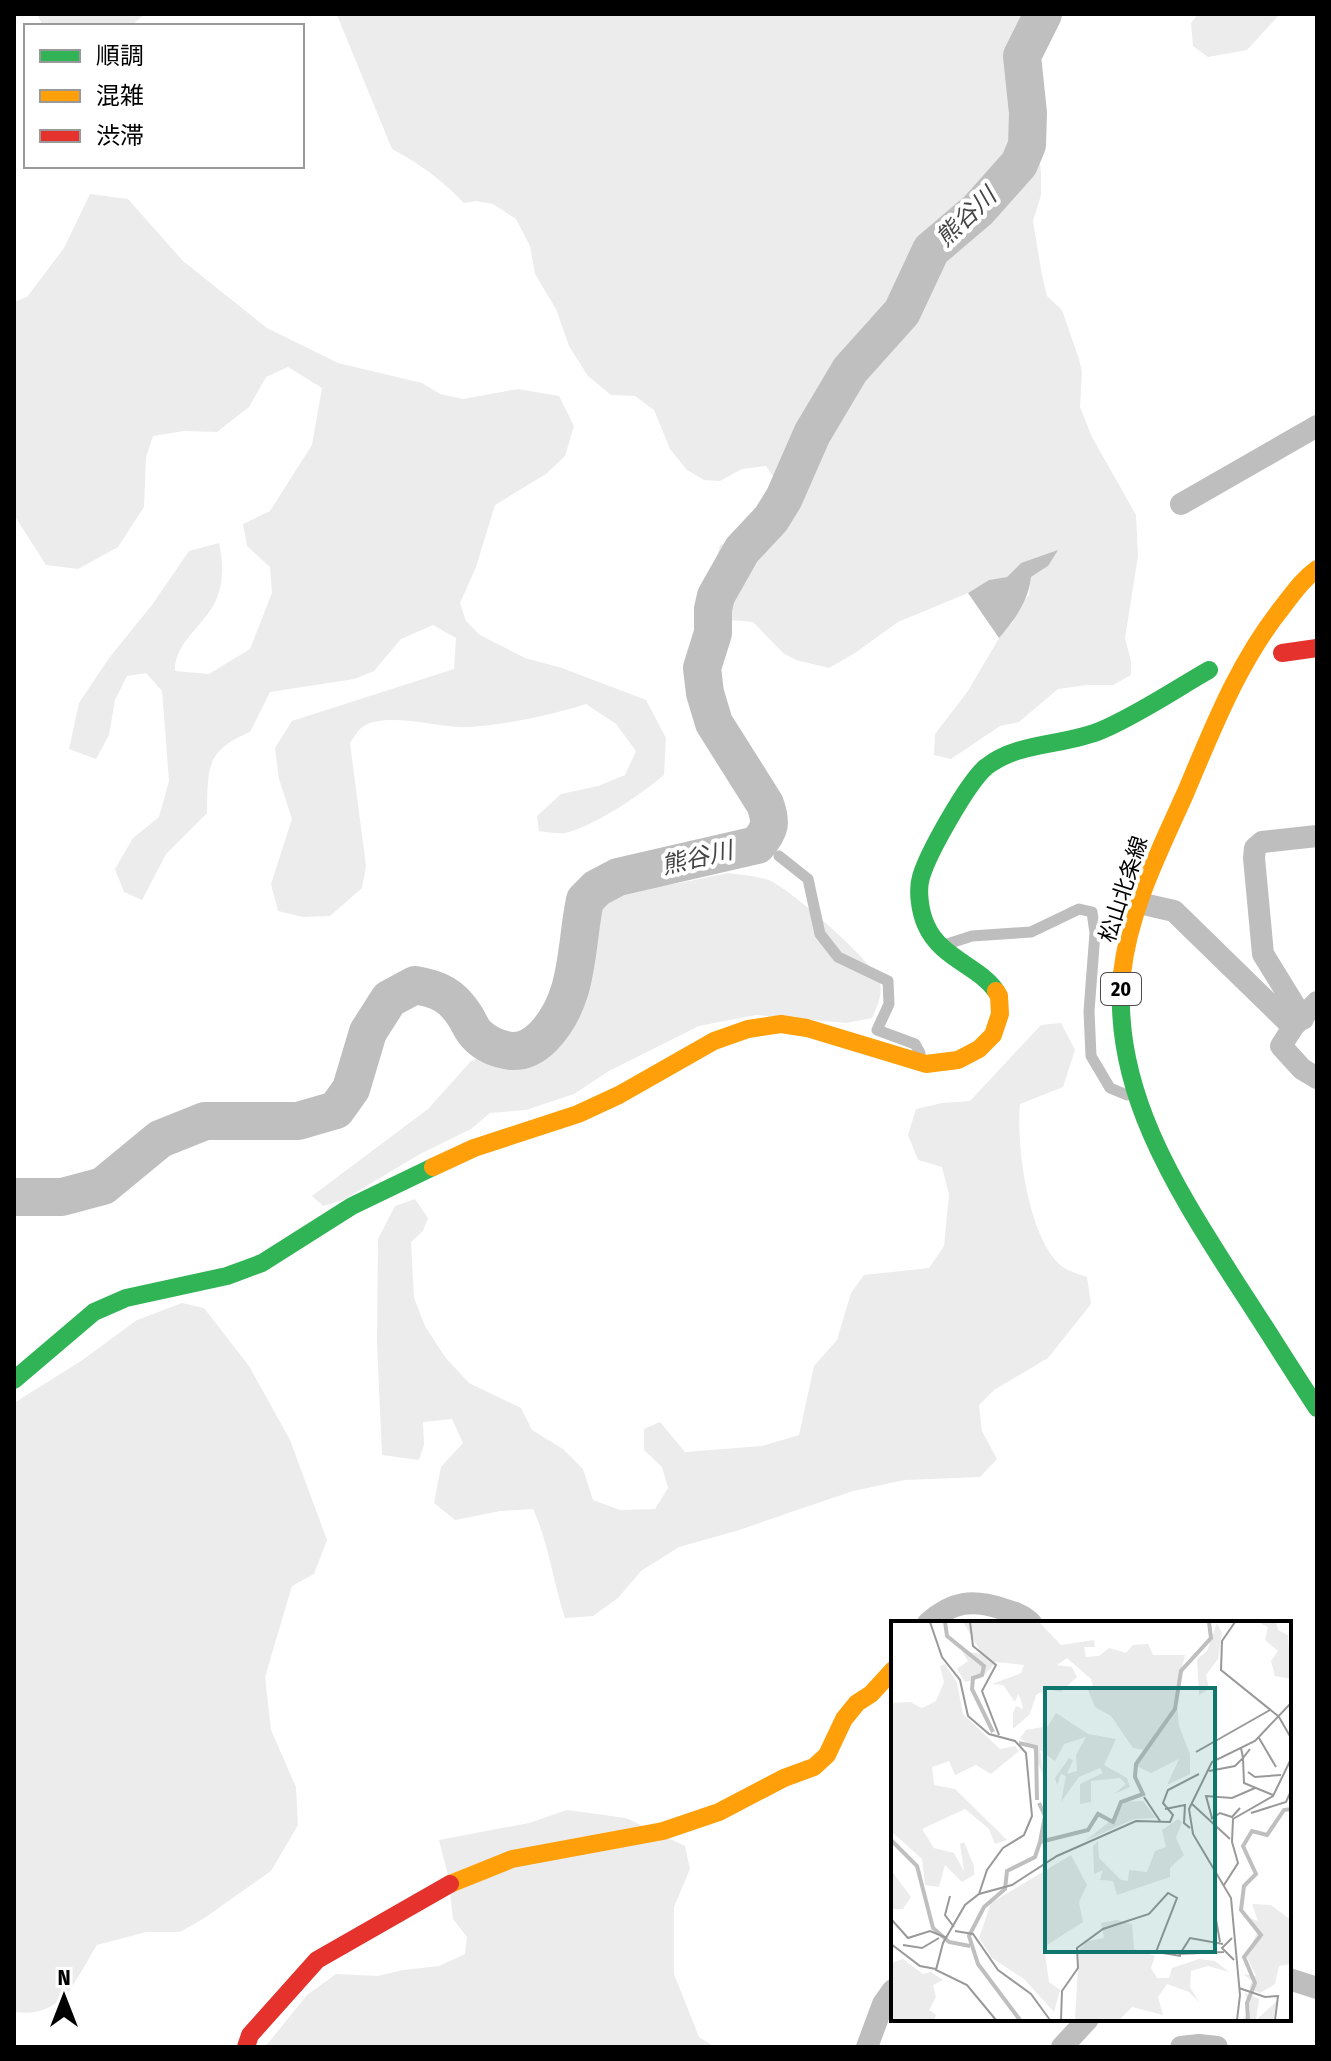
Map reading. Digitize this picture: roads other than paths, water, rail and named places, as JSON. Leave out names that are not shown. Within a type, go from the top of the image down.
[{"type":"street","points":[[1181,504],[1317,426]]},
{"type":"street","name":"松山北条線","points":[[1317,569],[1306,577],[1256,642],[1221,710],[1139,903],[1127,947],[1121,986],[1125,1060],[1135,1098],[1181,1196],[1317,1408]]},
{"type":"street","points":[[1282,653],[1317,648]]},
{"type":"street","points":[[14,1380],[94,1312],[126,1298],[227,1276],[262,1263],[352,1206],[400,1182],[474,1148],[578,1114],[619,1095],[714,1041],[737,1033],[781,1024],[807,1028],[926,1064],[958,1060],[979,1049],[993,1035],[1000,1014],[999,996],[989,981],[965,967],[941,946],[926,925],[920,879],[937,841],[962,799],[986,767],[1016,752],[1101,731],[1209,670]]},
{"type":"street","points":[[1304,1016],[1263,954],[1254,858],[1255,848],[1262,842],[1317,836]]},
{"type":"street","points":[[1139,903],[1174,911],[1304,1016]]},
{"type":"street","points":[[1304,1016],[1281,1046],[1302,1069],[1317,1078]]},
{"type":"street","points":[[930,1621],[939,1612],[965,1602],[983,1602],[1018,1614],[1028,1621]]},
{"type":"street","points":[[246,2047],[250,2035],[317,1960],[454,1882],[512,1859],[663,1831],[719,1812],[784,1778],[814,1767],[827,1755],[844,1719],[891,1672]]},
{"type":"street","points":[[1291,1980],[1317,1988]]},
{"type":"street","points":[[867,2047],[883,2004],[891,1993]]},
{"type":"street","points":[[1062,2047],[1086,2021]]},
{"type":"street","points":[[1181,2047],[1217,2047]]},
{"type":"lane","points":[[779,856],[808,879],[820,934],[838,957],[888,981],[889,1004],[877,1030],[915,1044],[926,1064]]},
{"type":"lane","points":[[941,946],[972,936],[1031,932],[1079,909],[1092,912],[1095,933],[1089,1011],[1091,1056],[1110,1088],[1135,1098]]},
{"type":"waterway","name":"熊谷川","points":[[14,1197],[62,1197],[103,1186],[160,1139],[205,1121],[298,1121],[336,1110],[351,1089],[368,1032],[389,999],[415,985],[450,998],[476,1034],[489,1044],[511,1051],[528,1048],[543,1037],[564,1006],[574,972],[585,900],[597,888],[618,877],[757,845],[768,826],[765,804],[714,723],[705,693],[702,668],[713,633],[716,596],[742,550],[771,519],[784,498],[812,434],[850,370],[902,312],[931,250],[978,210],[1019,164],[1027,145],[1028,113],[1022,56],[1043,14]]}]
